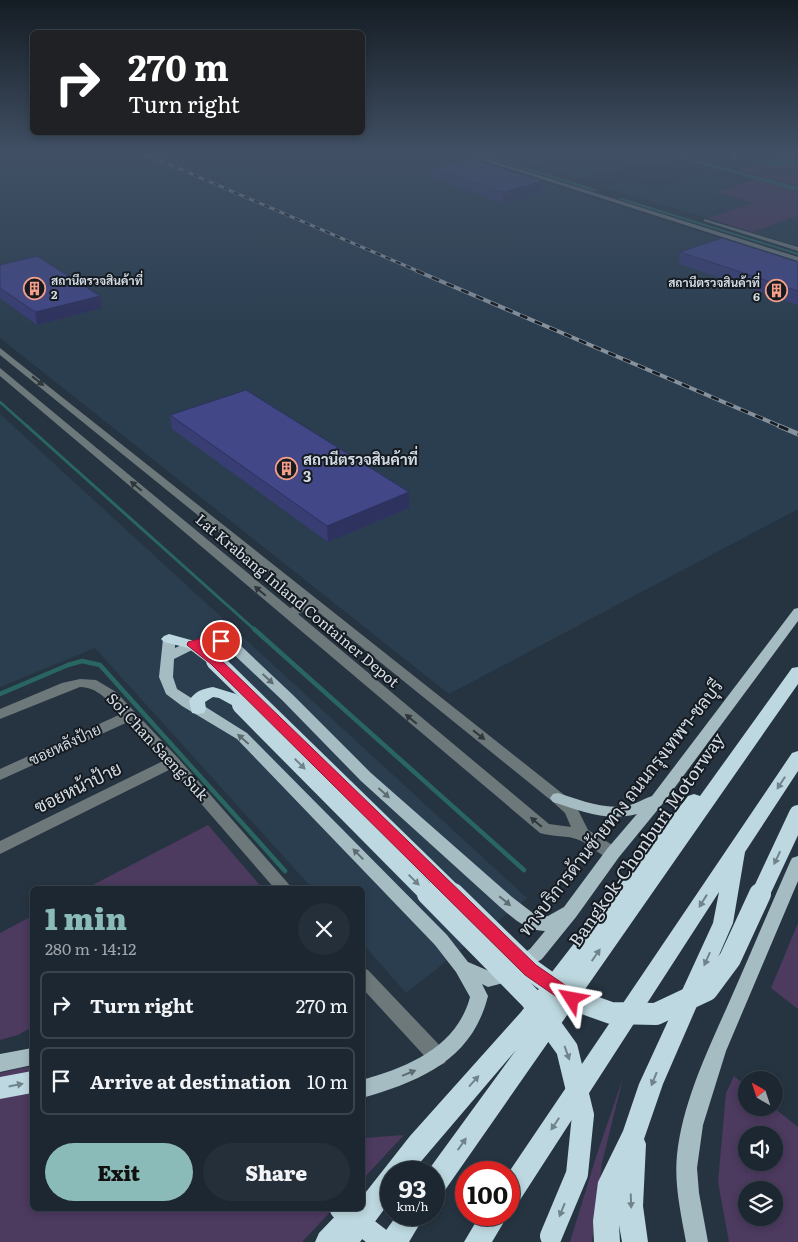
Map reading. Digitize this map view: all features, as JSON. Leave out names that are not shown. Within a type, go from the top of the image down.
[{"type":"highway","points":[[169,639],[193,645],[216,661],[530,970],[572,999],[611,1013],[656,1014],[707,990],[730,959],[798,814]]},
{"type":"highway","points":[[406,1161],[529,1019],[676,823],[792,680]]},
{"type":"highway","name":"Bangkok-Chonburi Motorway","points":[[445,1169],[792,680]]},
{"type":"highway","points":[[198,709],[196,702],[200,696],[215,692],[229,695],[241,704],[531,999],[567,1049],[583,1115],[577,1174],[549,1239]]},
{"type":"highway","points":[[520,1177],[798,757]]},
{"type":"highway","points":[[607,1242],[606,1221],[610,1182],[634,1135],[651,1084],[723,924],[738,845]]},
{"type":"highway","points":[[0,1088],[30,1082]]},
{"type":"highway","points":[[634,1135],[630,1175],[635,1242]]},
{"type":"highway","points":[[365,1205],[380,1191]]},
{"type":"highway","points":[[344,1242],[380,1195]]},
{"type":"highway","points":[[345,1211],[384,1242]]},
{"type":"highway","points":[[328,1242],[359,1211]]},
{"type":"highway","points":[[393,1242],[404,1226]]},
{"type":"highway","points":[[477,1242],[488,1226]]},
{"type":"main road","name":"ทางบริการด้านซ้ายทาง ถนนกรุงเทพฯ-ชลบุรี","points":[[462,967],[488,979],[501,977],[536,954],[570,912],[613,853],[659,798],[798,612]]},
{"type":"main road","points":[[169,639],[166,677],[171,691],[242,736],[442,940],[462,967],[479,996],[472,1019],[458,1038],[438,1057],[414,1071],[365,1088]]},
{"type":"main road","points":[[168,657],[182,648],[203,642],[221,641],[233,646],[288,698],[366,777],[506,902],[540,925],[550,924],[570,912]]},
{"type":"main road","points":[[558,798],[611,813],[639,809],[659,798]]},
{"type":"main road","points":[[697,1242],[687,1167],[693,1130],[710,1068],[798,862]]},
{"type":"main road","points":[[0,1063],[30,1057]]},
{"type":"street","points":[[647,211],[798,259]]},
{"type":"street","points":[[702,219],[798,249]]},
{"type":"street","name":"Lat Krabang Inland Container Depot","points":[[0,351],[558,798],[571,810],[582,834]]},
{"type":"street","name":"Lat Krabang Inland Container Depot","points":[[0,371],[545,829],[582,834]]},
{"type":"street","points":[[152,500],[177,491]]},
{"type":"street","points":[[288,614],[314,602]]},
{"type":"street","name":"Soi Chan Saeng Suk","points":[[0,714],[67,686],[86,683],[97,686],[111,695],[282,886]]},
{"type":"street","name":"ซอยหลังป้าย","points":[[0,775],[129,716]]},
{"type":"street","name":"ซอยหน้าป้าย","points":[[0,848],[173,762]]},
{"type":"street","points":[[582,834],[613,853]]},
{"type":"street","points":[[365,978],[438,1057]]},
{"type":"shaded area","points":[[0,211],[634,211],[798,263],[798,509],[449,694],[0,338]]},
{"type":"shaded area","points":[[656,211],[663,211],[798,253],[798,255]]},
{"type":"shaded area","points":[[683,211],[730,211],[707,218]]},
{"type":"shaded area","points":[[729,211],[798,211],[798,216],[752,232],[707,218]]},
{"type":"shaded area","points":[[798,216],[798,246],[752,232]]},
{"type":"shaded area","points":[[0,414],[527,898],[406,993],[365,946],[365,886],[310,886],[95,648],[0,687]]},
{"type":"shaded area","points":[[208,825],[260,886],[91,886]]},
{"type":"shaded area","points":[[30,917],[30,1028],[18,1035],[0,1040],[0,933]]},
{"type":"shaded area","points":[[798,923],[798,1009],[771,988]]},
{"type":"shaded area","points":[[30,1067],[30,1211],[331,1211],[302,1242],[0,1242],[0,1073]]},
{"type":"shaded area","points":[[734,1076],[738,1079],[738,1116],[783,1115],[798,1127],[798,1242],[729,1242],[718,1182],[726,1093]]},
{"type":"shaded area","points":[[623,1078],[602,1163],[592,1242],[570,1242],[596,1157]]},
{"type":"shaded area","points":[[404,1135],[365,1177],[365,1138]]},
{"type":"building","points":[[722,238],[798,262],[798,291],[680,252]]},
{"type":"building","name":"สถานีตรวจสินค้าที่ 2","points":[[37,256],[100,296],[35,312],[0,288],[0,265]]},
{"type":"building","name":"สถานีตรวจสินค้าที่ 3","points":[[246,390],[409,492],[327,526],[170,415]]},
{"type":"waterway","points":[[0,402],[28,427]]},
{"type":"waterway","points":[[27,426],[255,630]]},
{"type":"waterway","points":[[254,629],[524,870]]},
{"type":"waterway","points":[[0,694],[68,665],[82,661],[100,665],[285,871]]},
{"type":"railway","points":[[278,211],[420,272]]},
{"type":"railway","points":[[417,271],[782,427]]},
{"type":"railway","points":[[779,426],[798,434]]},
{"type":"place","name":"สถานีตรวจสินค้าที่ 2","points":[[35,288]]},
{"type":"place","name":"สถานีตรวจสินค้าที่ 6","points":[[776,290]]},
{"type":"place","name":"สถานีตรวจสินค้าที่ 3","points":[[287,469]]},
{"type":"route","points":[[221,641],[203,642],[193,645],[216,661],[530,970],[572,999]]}]
